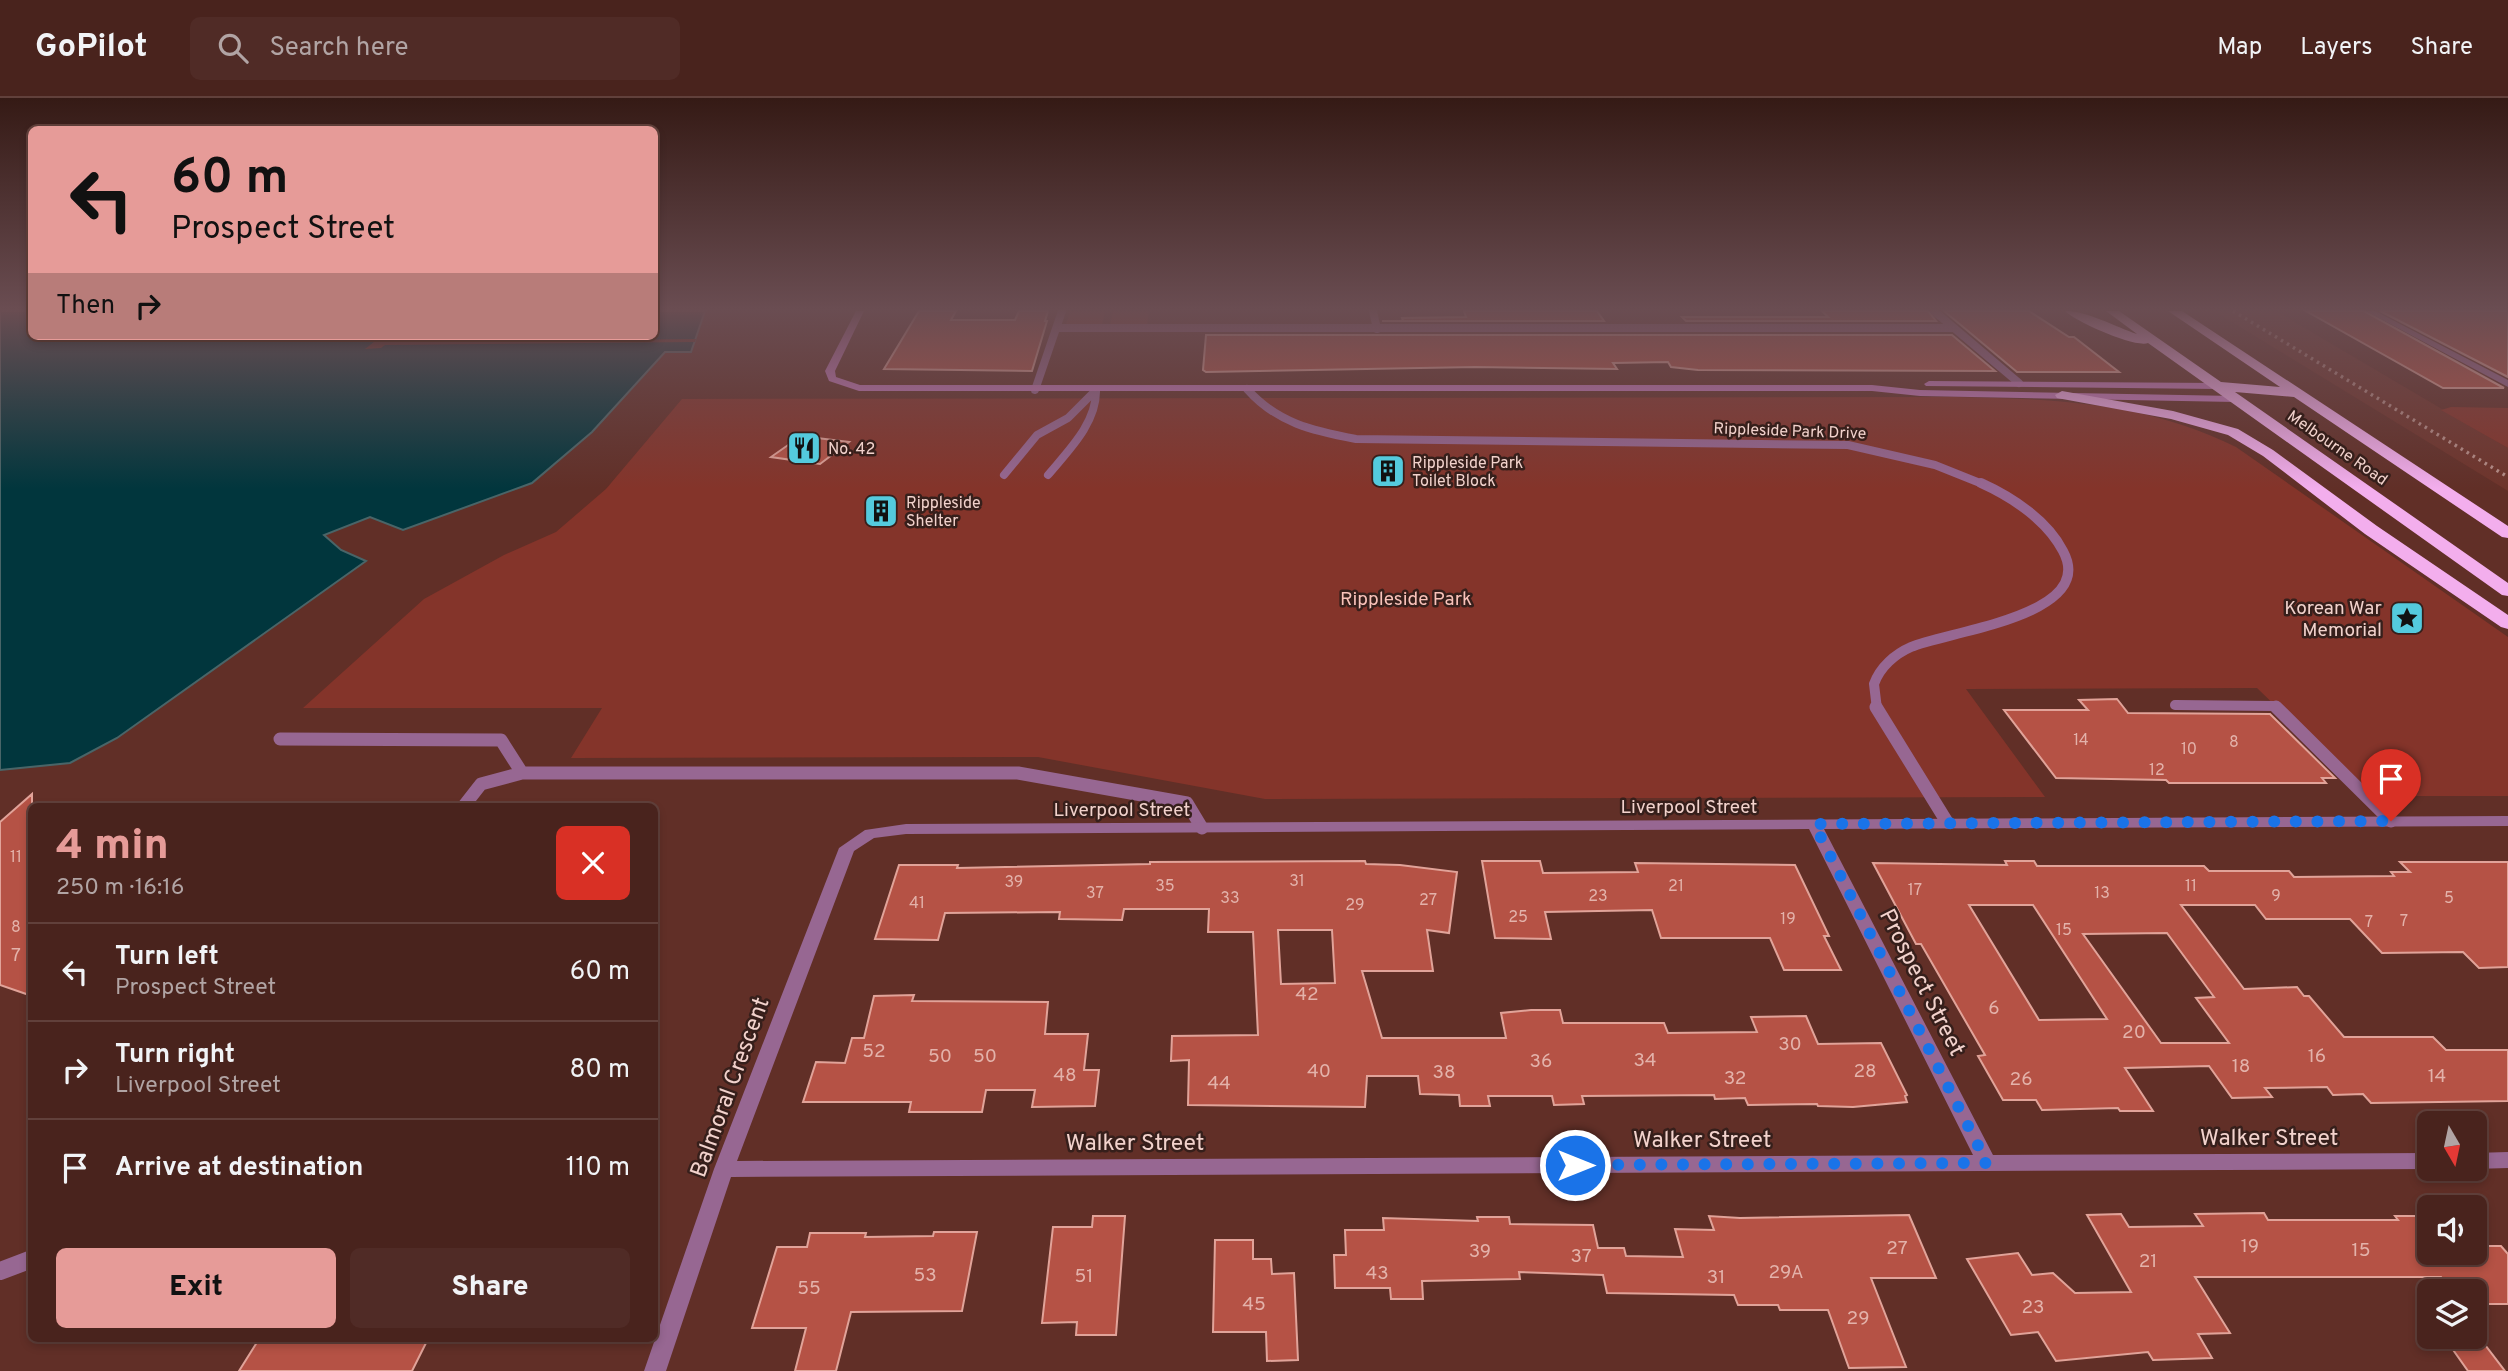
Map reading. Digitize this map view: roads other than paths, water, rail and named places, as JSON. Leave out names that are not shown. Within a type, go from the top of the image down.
[{"type":"highway","name":"Melbourne Road","points":[[2196,370],[2508,591]]},
{"type":"highway","name":"Melbourne Road","points":[[2264,370],[2508,533]]},
{"type":"highway","points":[[2218,386],[2300,394]]},
{"type":"highway","points":[[2236,399],[2300,394]]},
{"type":"highway","points":[[2062,395],[2173,415],[2232,432],[2268,453],[2371,530],[2508,623]]},
{"type":"street","points":[[830,370],[832,379],[840,383],[859,388],[887,389],[1872,388],[1924,384],[2019,383],[2218,386]]},
{"type":"street","points":[[2482,370],[2508,384]]},
{"type":"street","points":[[1872,388],[1920,393],[2236,399]]},
{"type":"street","name":"Liverpool Street","points":[[870,834],[906,829],[2508,821]]},
{"type":"street","name":"Prospect Street","points":[[1814,824],[1987,1163]]},
{"type":"street","name":"Balmoral Crescent","points":[[656,1371],[724,1169],[848,848],[870,834]]},
{"type":"street","points":[[2487,1161],[2508,1160]]},
{"type":"street","name":"Walker Street","points":[[724,1169],[2417,1161]]},
{"type":"lane","points":[[1035,390],[1042,370]]},
{"type":"lane","points":[[2004,370],[2019,383]]},
{"type":"lane","name":"Rippleside Park Drive","points":[[1247,389],[1261,408],[1295,426],[1356,439],[1848,445],[1886,451],[1946,469],[2005,496],[2046,527],[2067,556],[2071,573],[2064,588],[2044,605],[1904,650],[1884,664],[1874,681],[1873,698],[1879,715],[1947,822]]},
{"type":"lane","points":[[1004,475],[1037,435],[1068,418],[1097,390]]},
{"type":"lane","points":[[1048,475],[1090,419],[1098,400],[1097,390]]},
{"type":"lane","points":[[2175,705],[2275,706],[2391,821]]},
{"type":"lane","points":[[280,739],[501,740],[522,773]]},
{"type":"lane","points":[[466,803],[481,784],[522,773],[1018,773],[1187,803],[1202,828]]},
{"type":"lane","points":[[0,1271],[28,1260]]},
{"type":"water","points":[[0,370],[648,370],[592,432],[532,483],[403,530],[370,517],[324,535],[341,550],[366,561],[117,738],[70,763],[0,770]]},
{"type":"railway","points":[[2331,370],[2508,477]]},
{"type":"place","name":"No. 42","points":[[804,448]]},
{"type":"place","name":"Rippleside Park Toilet Block","points":[[1388,471]]},
{"type":"place","name":"Rippleside Shelter","points":[[881,511]]},
{"type":"place","name":"Korean War Memorial","points":[[2407,618]]},
{"type":"park label","name":"Rippleside Park","points":[[1406,598]]}]
